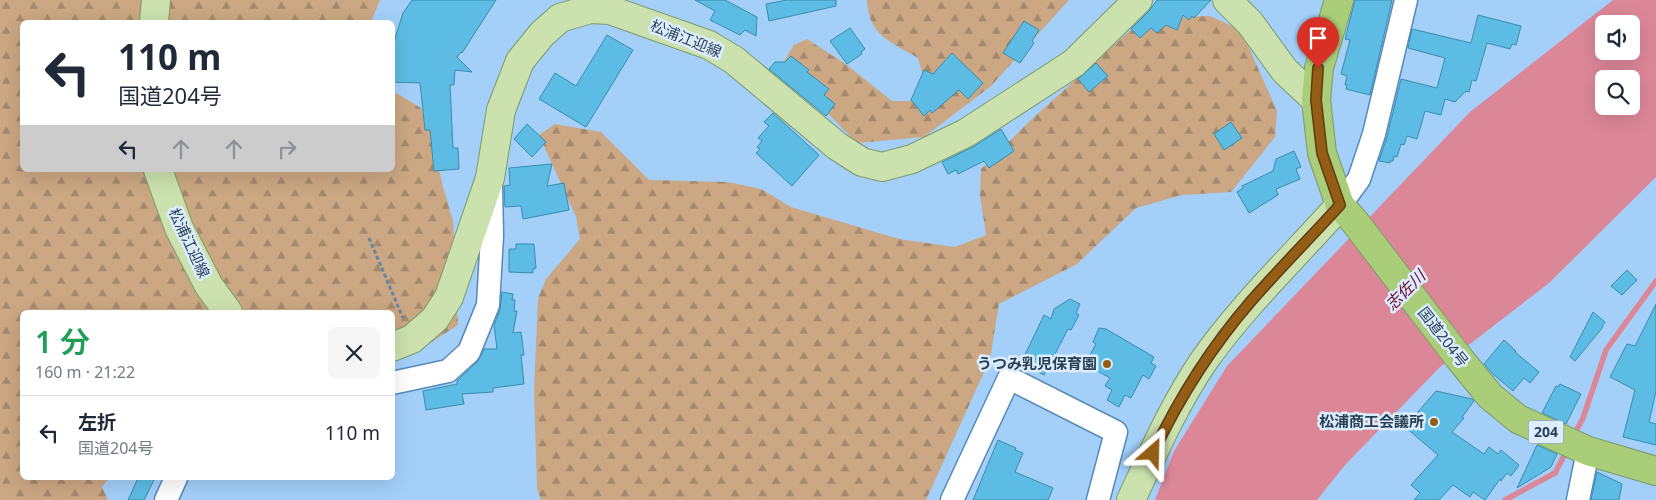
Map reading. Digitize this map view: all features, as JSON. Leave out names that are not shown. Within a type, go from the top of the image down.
[{"type":"highway","name":"国道204号","points":[[1339,0],[1318,68],[1316,100],[1322,153],[1348,214],[1490,396],[1518,419],[1588,451],[1656,471]]},
{"type":"main road","points":[[154,20],[156,0]]},
{"type":"main road","name":"松浦江迎線","points":[[402,343],[435,318],[449,297],[490,178],[501,110],[520,61],[542,34],[560,18],[590,9],[610,10],[709,46],[734,60],[837,146],[862,162],[882,167],[912,159],[966,133],[1074,63],[1138,0]]},
{"type":"main road","points":[[1227,0],[1250,23],[1285,71],[1316,100]]},
{"type":"main road","name":"松浦江迎線","points":[[159,172],[179,228],[209,286],[227,310]]},
{"type":"main road","points":[[1131,500],[1168,422],[1203,363],[1252,300],[1306,244],[1348,214]]},
{"type":"street","points":[[1348,214],[1374,134],[1406,0]]},
{"type":"street","points":[[395,382],[448,371],[469,352],[488,304],[492,236],[490,178]]},
{"type":"street","points":[[952,500],[1009,378],[1116,432],[1098,500]]},
{"type":"street","points":[[1578,500],[1588,451]]},
{"type":"street","points":[[166,500],[175,480]]},
{"type":"path","points":[[369,238],[392,310]]},
{"type":"path","points":[[395,321],[402,343]]},
{"type":"green space","points":[[0,0],[380,0],[372,20],[20,20],[20,172],[395,172],[395,92],[421,108],[430,129],[453,221],[458,325],[424,347],[395,354],[395,310],[20,310],[20,480],[107,480],[102,487],[108,500],[0,500]]},
{"type":"green space","points":[[867,0],[1069,0],[991,86],[924,137],[857,143],[781,66],[794,45],[807,39],[847,65],[892,101],[915,101],[925,82],[918,58],[890,42],[876,30],[868,12]]},
{"type":"green space","points":[[1210,16],[1241,30],[1277,111],[1275,137],[1231,192],[1182,195],[1136,208],[1077,264],[999,304],[990,359],[926,500],[541,500],[537,489],[534,390],[538,298],[546,279],[580,239],[576,217],[539,135],[555,124],[601,132],[649,180],[728,182],[761,189],[791,207],[899,239],[955,247],[986,235],[980,195],[981,169],[1035,116],[1144,18]]},
{"type":"water","name":"志佐川","points":[[1613,0],[1656,0],[1656,177],[1549,283],[1439,368],[1345,465],[1317,500],[1155,500],[1174,451],[1227,366],[1470,112]]},
{"type":"building","points":[[412,0],[496,0],[462,53],[457,57],[472,72],[455,70],[454,85],[450,85],[453,148],[458,148],[459,169],[434,171],[430,130],[425,130],[420,83],[395,82],[395,38],[403,13]]},
{"type":"building","points":[[695,0],[725,0],[757,17],[756,36],[745,30],[740,35],[710,20],[715,11]]},
{"type":"building","points":[[787,0],[836,0],[836,6],[769,21],[766,4]]},
{"type":"building","points":[[1157,0],[1211,0],[1194,18],[1192,16],[1189,20],[1183,15],[1177,30],[1166,25],[1157,33],[1151,28],[1140,38],[1131,29]]},
{"type":"building","points":[[1355,0],[1392,0],[1370,95],[1346,89],[1347,76],[1341,74],[1350,40],[1345,39]]},
{"type":"building","points":[[1478,15],[1521,26],[1516,45],[1512,44],[1510,49],[1487,43],[1476,81],[1472,80],[1469,92],[1466,91],[1455,102],[1445,99],[1441,115],[1425,111],[1417,139],[1407,136],[1404,145],[1401,144],[1397,157],[1394,156],[1393,161],[1390,161],[1390,163],[1379,161],[1387,137],[1401,79],[1437,88],[1445,58],[1408,48],[1412,29],[1471,43]]},
{"type":"building","points":[[1024,21],[1039,30],[1032,41],[1034,43],[1020,63],[1003,53]]},
{"type":"building","points":[[850,28],[865,49],[861,52],[862,54],[847,64],[830,41]]},
{"type":"building","points":[[607,35],[633,50],[586,127],[539,99],[555,73],[576,86]]},
{"type":"building","points":[[952,53],[983,83],[968,99],[959,90],[932,113],[930,110],[924,116],[911,100],[924,70],[933,74]]},
{"type":"building","points":[[791,56],[809,70],[807,72],[829,89],[824,95],[835,104],[826,116],[769,69],[775,62],[785,62]]},
{"type":"building","points":[[1096,63],[1108,76],[1089,92],[1078,79]]},
{"type":"building","points":[[773,113],[819,155],[792,186],[756,153],[760,149],[757,147],[762,141],[758,138],[769,126],[764,122]]},
{"type":"building","points":[[1231,122],[1242,138],[1224,150],[1214,134]]},
{"type":"building","points":[[527,124],[546,142],[532,157],[514,139]]},
{"type":"building","points":[[1001,129],[1014,151],[989,168],[984,161],[958,174],[956,170],[948,174],[942,162],[973,147]]},
{"type":"building","points":[[1294,151],[1301,167],[1296,169],[1300,179],[1276,189],[1278,195],[1249,213],[1237,192],[1243,188],[1242,186],[1273,171],[1276,159]]},
{"type":"building","points":[[552,164],[547,186],[564,183],[569,210],[523,219],[521,206],[505,207],[504,186],[510,185],[509,168]]},
{"type":"building","points":[[516,244],[534,244],[536,268],[533,269],[533,273],[509,272],[509,249],[516,249]]},
{"type":"building","points":[[1627,270],[1637,280],[1622,295],[1611,286]]},
{"type":"building","points":[[502,292],[513,294],[512,300],[515,300],[514,311],[517,311],[513,333],[521,332],[524,355],[521,355],[524,384],[493,388],[493,392],[462,394],[464,404],[426,410],[423,391],[457,384],[457,381],[478,361],[484,349],[497,349],[494,325],[500,310]]},
{"type":"building","points":[[1070,299],[1080,304],[1076,313],[1079,315],[1071,330],[1068,329],[1044,375],[1021,363],[1044,315],[1051,319],[1054,309]]},
{"type":"building","points":[[1656,304],[1656,391],[1649,422],[1656,424],[1656,445],[1623,437],[1635,390],[1610,377],[1627,344],[1635,346]]},
{"type":"building","points":[[1593,312],[1605,322],[1575,361],[1570,357]]},
{"type":"building","points":[[1099,328],[1106,329],[1154,357],[1151,363],[1156,366],[1149,379],[1143,375],[1131,398],[1125,395],[1119,407],[1107,400],[1112,390],[1105,386],[1110,378],[1085,364],[1096,344],[1093,342]]},
{"type":"building","points":[[1504,340],[1539,372],[1530,383],[1524,378],[1513,391],[1484,364]]},
{"type":"building","points":[[1560,384],[1581,394],[1566,424],[1542,413],[1556,386],[1558,387]]},
{"type":"building","points":[[1436,391],[1474,401],[1462,417],[1464,418],[1452,432],[1484,454],[1489,447],[1498,454],[1501,450],[1519,465],[1511,476],[1507,473],[1501,481],[1500,479],[1485,500],[1473,492],[1470,497],[1453,485],[1439,500],[1414,500],[1420,493],[1411,485],[1438,455],[1405,427]]},
{"type":"building","points":[[998,440],[1023,453],[1015,472],[1053,488],[1048,500],[973,500]]},
{"type":"building","points":[[1537,445],[1557,454],[1551,467],[1517,488]]},
{"type":"building","points":[[1597,472],[1622,484],[1619,500],[1591,500]]},
{"type":"building","points":[[137,480],[154,480],[144,500],[128,500]]},
{"type":"waterway","points":[[1573,437],[1583,418],[1606,350],[1656,281]]},
{"type":"waterway","points":[[1505,500],[1555,473],[1567,450]]},
{"type":"place","name":"うつみ乳児保育園","points":[[1107,364]]},
{"type":"place","name":"松浦商工会議所","points":[[1434,422]]},
{"type":"route","points":[[1153,453],[1168,422],[1203,363],[1252,300],[1306,244],[1340,205],[1322,153],[1316,100],[1318,68]]}]
